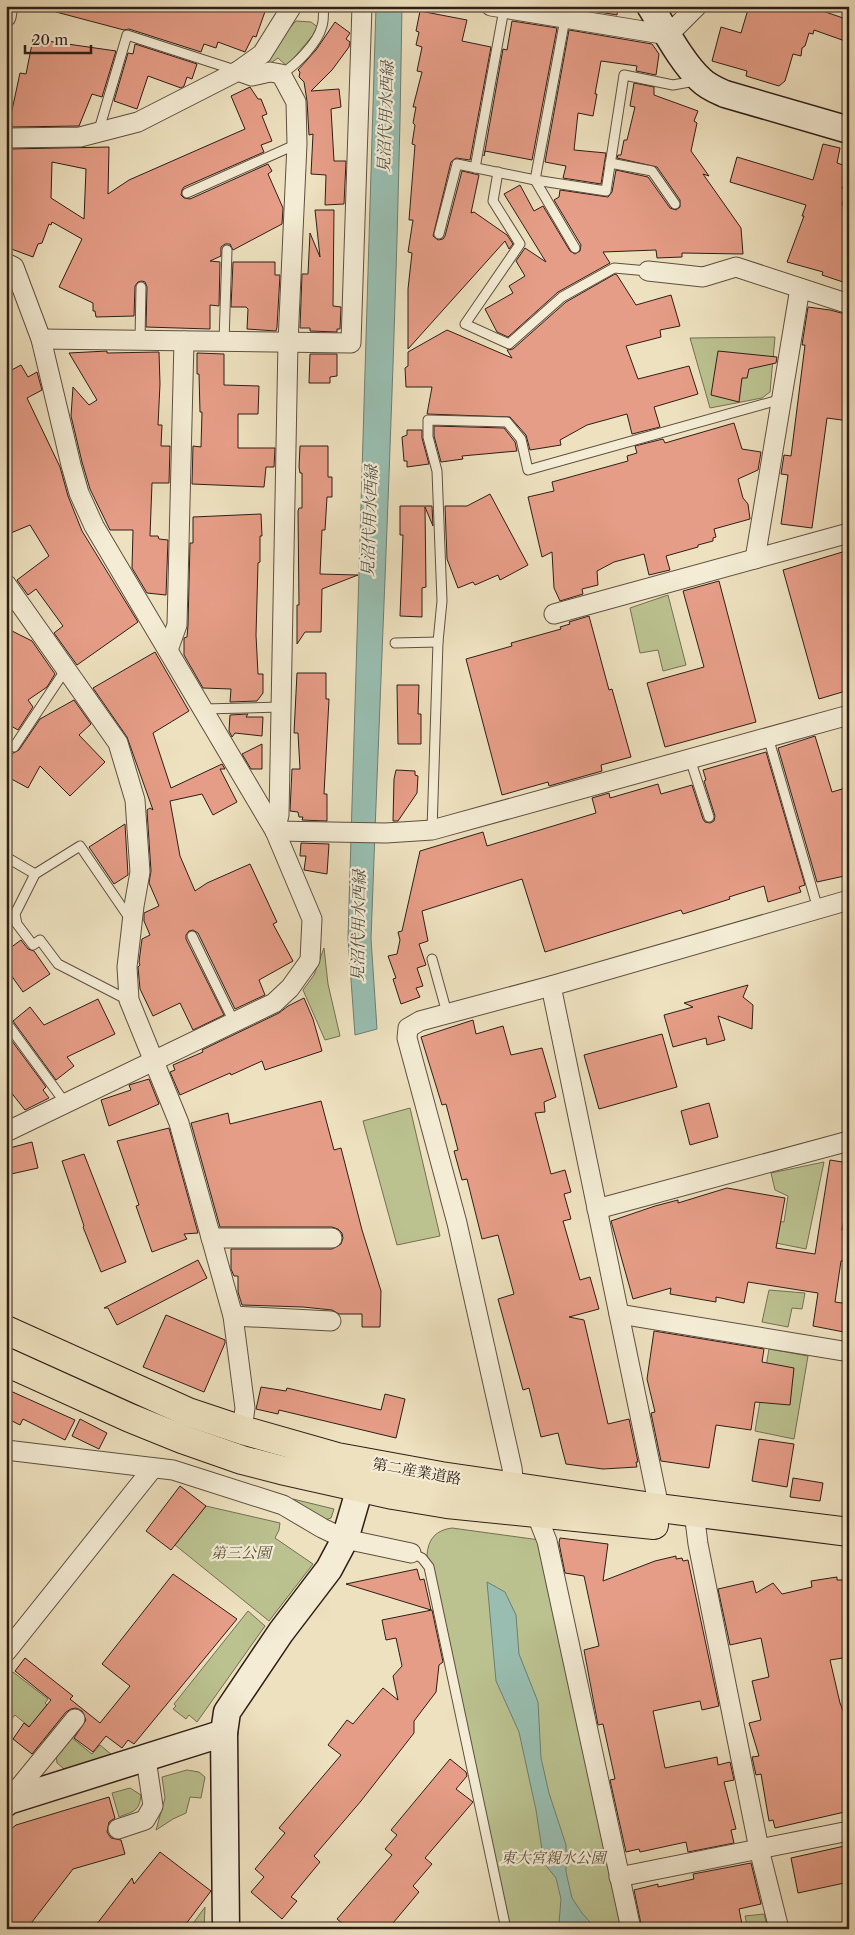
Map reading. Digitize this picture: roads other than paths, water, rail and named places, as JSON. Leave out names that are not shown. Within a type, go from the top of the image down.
[{"type":"main road","name":"第二産業道路","points":[[6,1330],[188,1412],[242,1430],[337,1457],[363,1476],[447,1504],[516,1501],[661,1517],[849,1551]]},
{"type":"main road","name":"第二産業道路","points":[[6,1362],[130,1418],[182,1439],[250,1462],[363,1476],[441,1476],[516,1501]]},
{"type":"main road","name":"第二産業道路","points":[[695,1522],[849,1532]]},
{"type":"street","points":[[6,17],[8,6]]},
{"type":"street","points":[[6,138],[80,137],[138,122],[238,71],[262,54],[292,6]]},
{"type":"street","points":[[41,339],[351,343],[362,6]]},
{"type":"street","points":[[650,6],[668,36],[700,80],[712,88],[724,94],[849,130]]},
{"type":"street","points":[[668,36],[697,6]]},
{"type":"street","points":[[496,7],[668,36]]},
{"type":"street","points":[[238,71],[252,76],[270,72],[281,74],[296,102],[288,342],[279,815],[275,831]]},
{"type":"street","points":[[6,263],[14,268],[41,339],[71,465],[79,493],[94,526],[275,831],[312,919],[310,960],[290,988],[274,1003],[6,1132]]},
{"type":"street","points":[[648,271],[703,277],[736,267],[849,304]]},
{"type":"street","points":[[755,559],[800,288]]},
{"type":"street","points":[[168,650],[177,625],[184,341]]},
{"type":"street","points":[[554,614],[849,533]]},
{"type":"street","points":[[6,584],[118,744],[135,800],[140,872],[132,922],[128,967],[129,1000],[179,1123],[232,1316],[245,1408],[242,1430]]},
{"type":"street","points":[[275,831],[386,833],[432,830],[849,714]]},
{"type":"street","points":[[631,1929],[547,1541],[516,1501],[510,1459],[457,1223],[407,1038],[408,1028],[413,1023],[447,1013],[551,986],[849,900]]},
{"type":"street","points":[[551,986],[661,1517]]},
{"type":"street","points":[[597,1209],[849,1141]]},
{"type":"street","points":[[211,1238],[332,1238]]},
{"type":"street","points":[[619,1314],[849,1352]]},
{"type":"street","points":[[232,1316],[331,1321]]},
{"type":"street","points":[[6,1450],[173,1470],[283,1505],[345,1539],[411,1553]]},
{"type":"street","points":[[6,1652],[153,1468]]},
{"type":"street","points":[[226,1929],[224,1733],[227,1712],[281,1632],[329,1568],[345,1539],[363,1476]]},
{"type":"street","points":[[695,1522],[759,1849],[779,1929]]},
{"type":"street","points":[[7,1798],[75,1719]]},
{"type":"street","points":[[7,1798],[146,1759],[224,1733]]},
{"type":"street","points":[[118,1829],[145,1820],[153,1806],[146,1759]]},
{"type":"street","points":[[619,1877],[849,1831]]},
{"type":"lane","points":[[281,74],[293,67],[308,50],[322,27],[324,6]]},
{"type":"lane","points":[[474,168],[496,7]]},
{"type":"lane","points":[[565,19],[535,180],[574,248]]},
{"type":"lane","points":[[98,133],[127,34],[238,71]]},
{"type":"lane","points":[[440,234],[457,164],[535,180],[606,191],[624,75],[674,85],[700,80]]},
{"type":"lane","points":[[188,193],[296,144]]},
{"type":"lane","points":[[610,163],[652,171],[675,204]]},
{"type":"lane","points":[[498,172],[493,201],[520,244],[465,324],[509,344],[562,297],[614,268],[648,271]]},
{"type":"lane","points":[[224,341],[227,250]]},
{"type":"lane","points":[[140,340],[141,287]]},
{"type":"lane","points":[[432,830],[438,642],[442,601],[437,472],[428,437],[428,420],[507,422],[522,439],[528,470],[782,399]]},
{"type":"lane","points":[[395,643],[438,642]]},
{"type":"lane","points":[[14,746],[66,669]]},
{"type":"lane","points":[[202,709],[281,707]]},
{"type":"lane","points":[[768,737],[818,909]]},
{"type":"lane","points":[[690,758],[709,817]]},
{"type":"lane","points":[[129,1000],[58,964],[40,940],[33,945],[17,924],[15,914],[35,874],[80,846],[132,922]]},
{"type":"lane","points":[[6,857],[35,874]]},
{"type":"lane","points":[[192,936],[234,1022]]},
{"type":"lane","points":[[432,959],[447,1013]]},
{"type":"lane","points":[[6,1022],[66,1104]]},
{"type":"lane","points":[[411,1553],[422,1558],[429,1567],[506,1929]]},
{"type":"water","name":"見沼代用水西緑","points":[[376,6],[402,6],[400,123],[371,939],[377,1029],[355,1035],[348,938]]},
{"type":"water","points":[[487,1582],[505,1592],[516,1615],[519,1654],[538,1702],[541,1758],[549,1793],[566,1845],[566,1872],[572,1898],[596,1929],[560,1929],[561,1899],[556,1878],[544,1863],[536,1810],[519,1732],[496,1681]]},
{"type":"park label","name":"第三公園","points":[[241,1552]]},
{"type":"park label","name":"東大宮親水公園","points":[[553,1857]]}]
